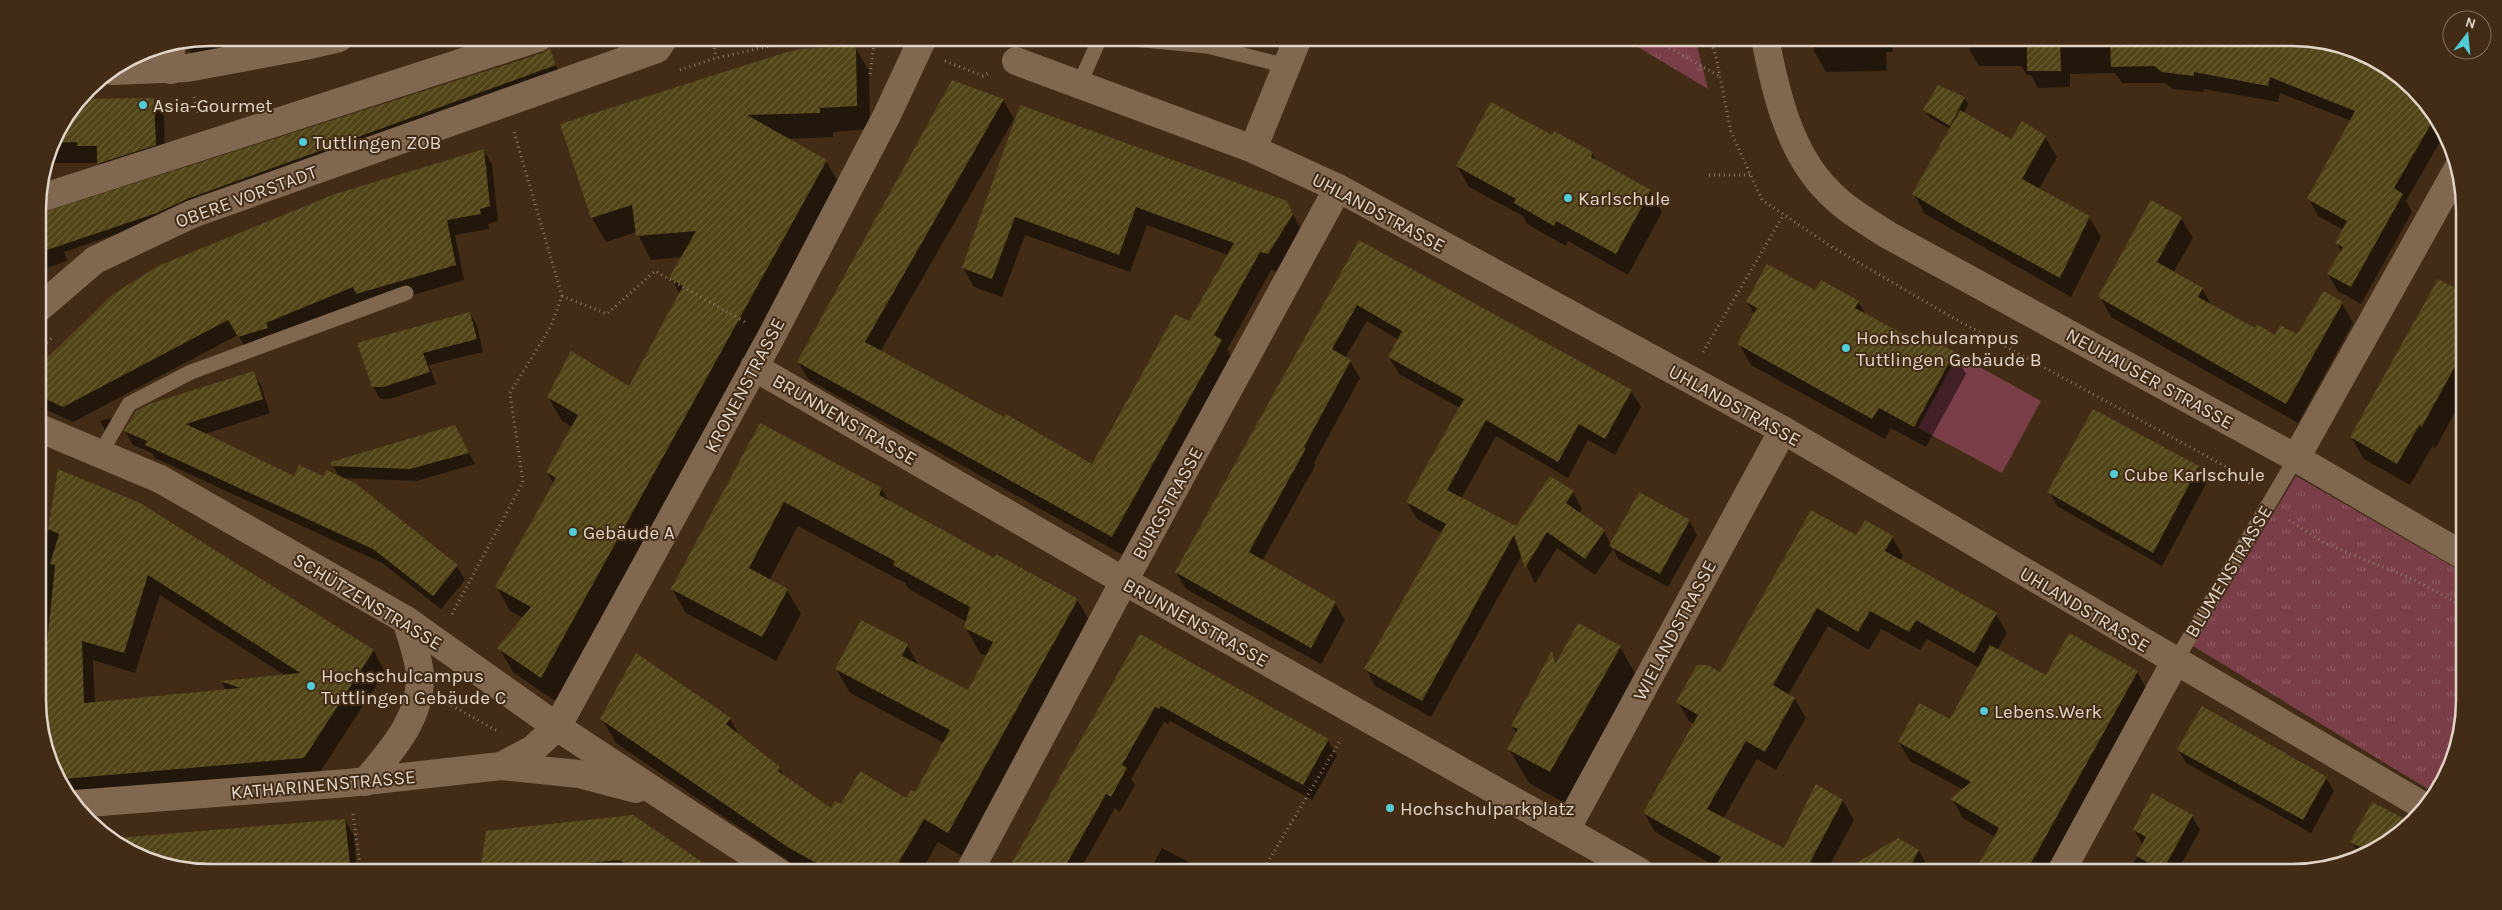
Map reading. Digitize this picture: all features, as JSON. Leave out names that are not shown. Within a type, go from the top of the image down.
[{"type":"street","points":[[1253,149],[1295,46]]},
{"type":"street","name":"NEUHAUSER STRASSE","points":[[1767,46],[1783,114],[1804,159],[1828,192],[1852,212],[1888,235],[2296,458],[2456,551]]},
{"type":"street","points":[[127,69],[297,47]]},
{"type":"street","points":[[47,196],[510,47]]},
{"type":"street","name":"OBERE VORSTADT","points":[[47,301],[95,260],[192,214],[657,49],[658,47]]},
{"type":"street","name":"KRONENSTRASSE","points":[[557,728],[771,337],[887,115],[920,47]]},
{"type":"street","name":"UHLANDSTRASSE","points":[[1016,61],[1253,149],[1338,188],[1783,430],[2175,662],[2419,803]]},
{"type":"street","name":"BLUMENSTRASSE","points":[[2296,458],[2452,178]]},
{"type":"street","name":"BURGSTRASSE","points":[[972,864],[1338,188]]},
{"type":"street","name":"BRUNNENSTRASSE","points":[[754,367],[1124,581],[1625,863]]},
{"type":"street","name":"WIELANDSTRASSE","points":[[1566,830],[1783,430]]},
{"type":"street","name":"SCHÜTZENSTRASSE","points":[[47,435],[100,454],[160,479],[406,620],[557,728],[765,864]]},
{"type":"street","points":[[356,782],[397,743],[416,710],[420,675],[406,620]]},
{"type":"street","name":"BLUMENSTRASSE","points":[[2066,863],[2175,662]]},
{"type":"street","name":"KATHARINENSTRASSE","points":[[83,803],[356,782],[501,766],[533,749],[557,728]]},
{"type":"street","points":[[501,766],[580,774],[657,794]]},
{"type":"lane","points":[[1079,85],[1096,47]]},
{"type":"lane","points":[[1209,47],[1287,66]]},
{"type":"lane","points":[[100,454],[128,404],[190,372],[406,293]]},
{"type":"lane","name":"BLUMENSTRASSE","points":[[2175,662],[2296,458]]},
{"type":"path","points":[[1667,46],[1720,76]]},
{"type":"path","points":[[714,47],[716,58],[767,47]]},
{"type":"path","points":[[176,61],[207,144]]},
{"type":"path","points":[[438,642],[523,482],[510,393],[550,328],[562,296],[505,102]]},
{"type":"path","points":[[1708,175],[1751,175]]},
{"type":"path","points":[[1687,378],[1784,214]]},
{"type":"path","points":[[562,296],[607,314],[655,271],[771,337]]},
{"type":"path","points":[[419,686],[473,720],[533,749]]},
{"type":"path","points":[[1267,863],[1356,712]]},
{"type":"path","points":[[356,782],[361,864]]},
{"type":"green space","points":[[1637,46],[1697,46],[1708,89]]},
{"type":"green space","points":[[1958,355],[2041,401],[2002,473],[1918,428]]},
{"type":"green space","points":[[2296,476],[2456,568],[2456,700],[2453,732],[2439,773],[2429,790],[2193,646]]},
{"type":"building","points":[[2027,46],[2060,46],[2061,71],[2027,71]]},
{"type":"building","points":[[2110,46],[2303,47],[2324,49],[2365,63],[2392,80],[2408,94],[2431,124],[2394,188],[2403,194],[2351,287],[2327,274],[2343,247],[2335,243],[2347,221],[2307,199],[2355,111],[2270,77],[2268,86],[2194,72],[2194,76],[2162,72],[2154,66],[2111,67]]},
{"type":"building","points":[[856,47],[857,106],[820,108],[820,113],[747,115],[827,160],[541,678],[497,648],[531,607],[495,587],[556,478],[546,472],[578,415],[547,397],[571,351],[629,386],[683,286],[669,278],[696,231],[636,236],[632,205],[591,218],[560,124],[801,49]]},
{"type":"building","name":"Tuttlingen ZOB","points":[[550,48],[556,65],[187,199],[157,213],[47,250],[47,211],[543,53]]},
{"type":"building","points":[[952,80],[1004,99],[865,342],[1004,417],[1006,414],[1092,464],[1175,314],[1189,321],[1234,243],[1136,207],[1119,255],[1015,217],[992,279],[962,268],[1020,105],[1287,201],[1293,214],[1268,254],[1260,252],[1214,335],[1222,340],[1112,537],[797,362]]},
{"type":"building","points":[[1938,85],[1965,97],[1950,126],[1923,110]]},
{"type":"building","points":[[154,98],[156,145],[97,164],[97,146],[77,146],[77,142],[61,143],[74,119],[90,99]]},
{"type":"building","name":"Karlschule","points":[[1491,102],[1552,135],[1554,131],[1593,152],[1591,157],[1651,190],[1616,254],[1556,221],[1554,226],[1514,203],[1516,199],[1456,166]]},
{"type":"building","points":[[1960,110],[2011,139],[2022,121],[2046,136],[2022,179],[2090,216],[2060,278],[1963,225],[1912,194]]},
{"type":"building","points":[[484,149],[490,206],[480,209],[481,214],[447,220],[456,265],[356,294],[353,287],[266,323],[268,328],[238,337],[228,320],[63,407],[47,399],[47,359],[112,295],[158,266],[335,194]]},
{"type":"building","points":[[2151,200],[2182,217],[2157,262],[2203,288],[2198,297],[2255,328],[2257,324],[2275,335],[2280,325],[2297,334],[2324,291],[2343,302],[2286,404],[2098,297]]},
{"type":"building","points":[[1359,240],[1632,390],[1605,439],[1579,424],[1558,462],[1486,420],[1447,490],[1516,526],[1550,476],[1574,491],[1566,503],[1605,530],[1585,559],[1547,532],[1525,568],[1514,535],[1422,701],[1364,669],[1446,524],[1406,502],[1464,399],[1388,357],[1402,331],[1357,305],[1332,349],[1351,360],[1304,447],[1306,448],[1249,552],[1336,602],[1311,648],[1175,572]]},
{"type":"building","name":"Hochschulcampus Tuttlingen Gebäude B","points":[[1767,264],[1815,290],[1821,280],[1859,301],[1855,308],[1914,340],[1918,332],[1955,352],[1914,427],[1879,408],[1872,419],[1737,344],[1757,308],[1746,302]]},
{"type":"building","points":[[2438,279],[2456,288],[2456,365],[2421,428],[2420,424],[2397,464],[2350,437]]},
{"type":"building","points":[[470,312],[477,339],[423,353],[430,372],[383,387],[372,387],[357,343]]},
{"type":"building","points":[[254,371],[263,399],[186,424],[294,476],[299,465],[323,476],[326,470],[355,483],[458,565],[433,596],[373,549],[145,445],[147,441],[124,431],[136,411],[149,404]]},
{"type":"building","name":"Cube Karlschule","points":[[2093,409],[2199,466],[2153,553],[2047,492]]},
{"type":"building","points":[[760,423],[882,488],[879,495],[994,558],[996,554],[1078,599],[948,833],[924,819],[898,864],[818,864],[789,848],[600,719],[636,653],[731,718],[726,724],[780,767],[778,771],[831,808],[835,801],[841,804],[860,771],[906,798],[911,790],[915,792],[950,730],[835,669],[861,620],[908,644],[902,656],[968,690],[993,642],[964,628],[970,607],[893,565],[895,561],[784,502],[749,568],[788,589],[762,637],[671,589]]},
{"type":"building","points":[[455,425],[469,453],[410,469],[332,466],[331,462]]},
{"type":"building","points":[[58,469],[140,503],[374,650],[304,758],[66,779],[55,753],[49,732],[47,711],[47,643],[55,565],[50,564],[59,534],[48,529]],"holes":[[[148,575],[300,673],[220,681],[240,688],[84,703],[82,641],[124,653]]]},
{"type":"building","points":[[1639,492],[1690,520],[1660,574],[1609,546]]},
{"type":"building","points":[[1811,510],[1856,535],[1865,520],[1893,536],[1885,551],[1997,613],[1974,653],[1916,620],[1909,632],[1870,611],[1858,632],[1817,608],[1773,685],[1795,698],[1765,752],[1746,741],[1707,809],[1784,848],[1816,784],[1843,800],[1810,862],[1813,863],[1717,863],[1721,857],[1643,813],[1698,715],[1676,702],[1697,665],[1708,665],[1720,672]]},
{"type":"building","points":[[1578,623],[1621,646],[1550,772],[1507,749],[1518,729],[1511,726],[1552,651],[1556,663]]},
{"type":"building","points":[[2069,633],[2138,671],[2031,863],[1979,863],[1999,828],[1950,799],[1971,782],[1898,742],[1919,703],[1950,719],[1990,645],[2046,675]]},
{"type":"building","points":[[1140,634],[1329,739],[1303,785],[1161,706],[1159,709],[1155,707],[1122,765],[1127,768],[1111,797],[1106,794],[1067,864],[1012,864]]},
{"type":"building","points":[[2202,706],[2327,777],[2303,820],[2177,750]]},
{"type":"building","points":[[2152,793],[2193,815],[2167,863],[2150,863],[2136,856],[2146,837],[2133,830]]},
{"type":"building","points":[[2372,802],[2405,819],[2392,830],[2361,848],[2350,842]]},
{"type":"building","points":[[633,815],[705,864],[625,864],[620,860],[575,864],[481,864],[486,831]]},
{"type":"building","points":[[345,819],[350,864],[210,864],[178,861],[137,847],[122,838]]},
{"type":"building","points":[[1898,838],[1919,850],[1912,863],[1856,863]]},
{"type":"place","name":"Asia-Gourmet","points":[[143,105]]},
{"type":"place","name":"Tuttlingen ZOB","points":[[303,142]]},
{"type":"place","name":"Karlschule","points":[[1568,198]]},
{"type":"place","name":"Hochschulcampus Tuttlingen Gebäude B","points":[[1846,348]]},
{"type":"place","name":"Cube Karlschule","points":[[2114,474]]},
{"type":"place","name":"Gebäude A","points":[[573,532]]},
{"type":"place","name":"Hochschulcampus Tuttlingen Gebäude C","points":[[311,686]]},
{"type":"place","name":"Lebens.Werk","points":[[1984,711]]},
{"type":"place","name":"Hochschulparkplatz","points":[[1390,808]]}]
